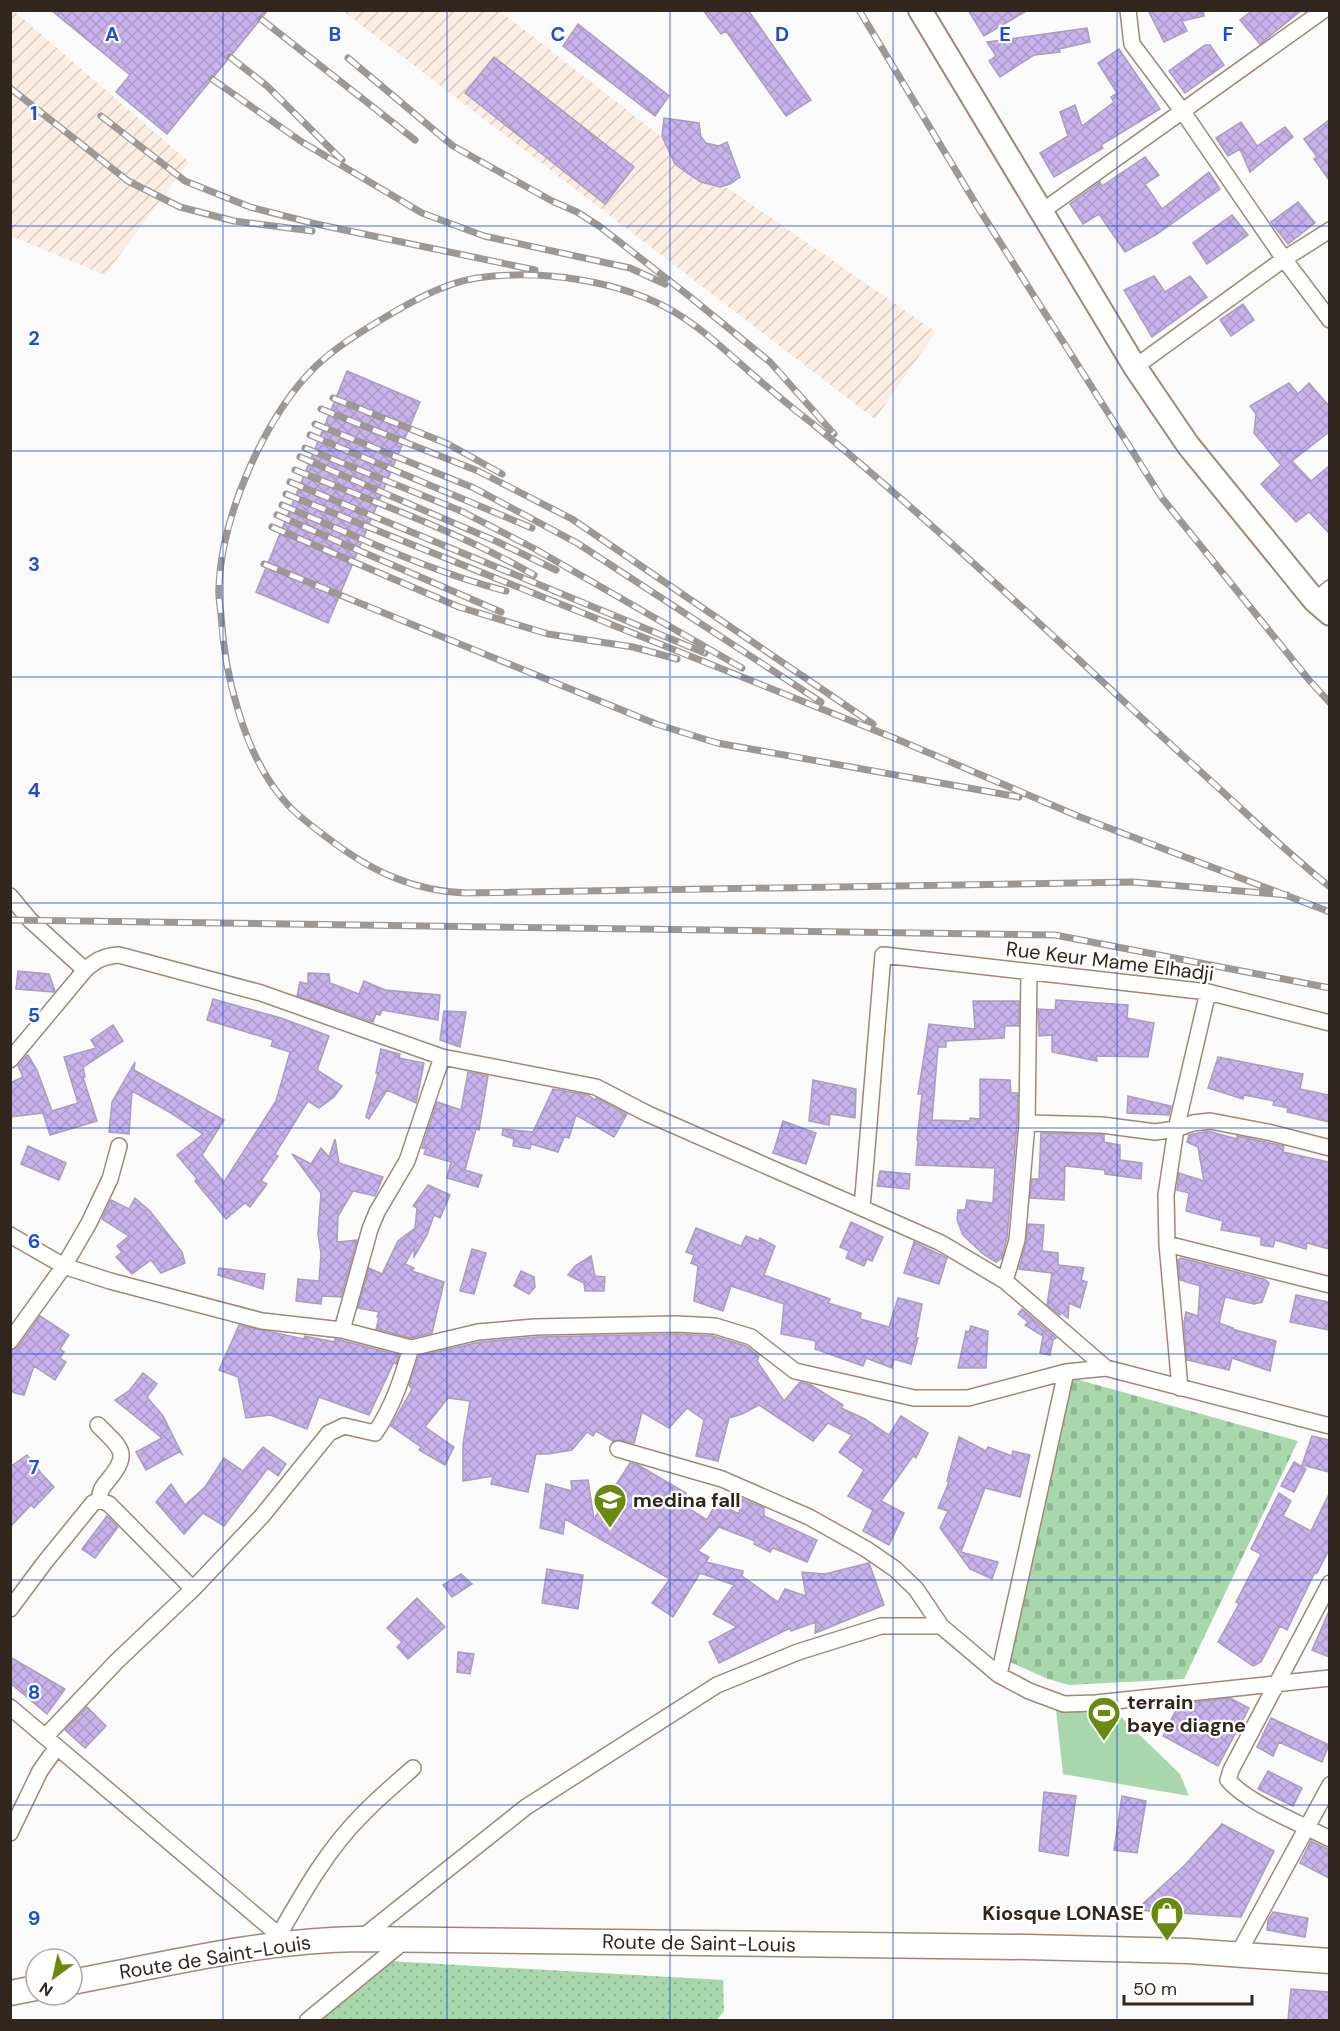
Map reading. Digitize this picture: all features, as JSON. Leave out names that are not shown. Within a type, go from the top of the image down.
[{"type":"main road","name":"Route de Saint-Louis","points":[[84,1979],[283,1938],[1027,1947],[1238,1954],[1329,1961]]},
{"type":"street","points":[[920,10],[1136,367],[1188,445],[1325,601]]},
{"type":"street","points":[[1128,10],[1132,44],[1183,112],[1329,320]]},
{"type":"street","points":[[1041,212],[1324,10]]},
{"type":"street","points":[[1136,367],[1284,259],[1329,230]]},
{"type":"street","points":[[10,896],[30,920],[85,970]]},
{"type":"street","points":[[10,1060],[85,970],[97,959],[119,955],[261,993],[442,1057],[596,1087],[648,1113],[941,1243],[1005,1281],[1106,1368]]},
{"type":"street","name":"Rue Keur Mame Elhadji","points":[[862,1208],[883,955],[1208,992],[1329,1023]]},
{"type":"street","points":[[1005,1281],[1017,1240],[1027,1123],[1029,972]]},
{"type":"street","points":[[1180,1388],[1167,1244],[1166,1195],[1176,1129],[1208,992]]},
{"type":"street","points":[[342,1330],[370,1229],[377,1212],[407,1161],[442,1057]]},
{"type":"street","points":[[1027,1123],[1102,1125],[1155,1132],[1210,1121],[1272,1133],[1329,1148]]},
{"type":"street","points":[[10,1341],[64,1266],[110,1179],[119,1146]]},
{"type":"street","points":[[10,1235],[64,1266],[166,1296],[262,1321],[342,1330],[411,1348],[478,1332],[535,1327],[676,1324],[715,1326],[751,1337],[795,1371],[914,1398],[968,1398],[1066,1372],[1106,1368],[1329,1426]]},
{"type":"street","points":[[1167,1244],[1329,1285]]},
{"type":"street","points":[[10,1833],[40,1771],[51,1742],[117,1661],[193,1588],[262,1516],[329,1432],[344,1426],[375,1433],[383,1422],[398,1389],[411,1348]]},
{"type":"street","points":[[999,1675],[1066,1372]]},
{"type":"street","points":[[98,1425],[123,1455],[121,1463],[102,1487],[100,1500]]},
{"type":"street","points":[[618,1449],[722,1479],[776,1501],[839,1533],[895,1569],[916,1589],[941,1626],[999,1675],[1029,1691],[1064,1704],[1096,1703],[1329,1678]]},
{"type":"street","points":[[10,1609],[93,1503],[100,1500],[109,1504],[193,1588]]},
{"type":"street","points":[[1329,1583],[1231,1770],[1228,1780],[1234,1787],[1259,1802],[1329,1839]]},
{"type":"street","points":[[360,1939],[526,1808],[717,1685],[798,1652],[881,1626],[941,1626]]},
{"type":"street","points":[[10,1707],[283,1938],[314,1875],[331,1852],[360,1817],[412,1768]]},
{"type":"street","points":[[1238,1954],[1329,1785]]},
{"type":"street","points":[[308,2020],[408,1938]]},
{"type":"shaded area","points":[[10,11],[14,11],[189,162],[105,275],[11,236]]},
{"type":"shaded area","points":[[343,11],[500,11],[719,182],[936,332],[875,419]]},
{"type":"green space","points":[[1072,1378],[1298,1441],[1184,1679],[1069,1685],[1048,1679],[1010,1662]]},
{"type":"green space","name":"terrain baye diagne","points":[[1056,1710],[1115,1711],[1180,1774],[1189,1796],[1063,1774]]},
{"type":"green space","points":[[389,1961],[723,1980],[724,2011],[717,2020],[318,2020]]},
{"type":"building","points":[[51,10],[268,10],[167,134],[116,92],[130,75]]},
{"type":"building","points":[[703,10],[748,10],[811,100],[786,116],[726,31],[721,34]]},
{"type":"building","points":[[968,10],[1028,10],[984,36]]},
{"type":"building","points":[[1148,10],[1203,10],[1204,16],[1182,21],[1187,31],[1164,42]]},
{"type":"building","points":[[1253,10],[1302,10],[1260,44],[1240,20]]},
{"type":"building","points":[[578,24],[669,96],[655,116],[563,46]]},
{"type":"building","points":[[1087,28],[1090,42],[1059,49],[1060,52],[1034,55],[1000,77],[989,61],[996,56],[987,42]]},
{"type":"building","points":[[1205,45],[1210,45],[1224,65],[1185,93],[1169,71]]},
{"type":"building","points":[[1119,49],[1160,109],[1101,145],[1103,148],[1054,177],[1040,153],[1068,136],[1060,112],[1075,105],[1082,126],[1114,102],[1111,97],[1117,93],[1098,63]]},
{"type":"building","points":[[494,57],[634,167],[605,204],[465,93]]},
{"type":"building","points":[[664,118],[699,123],[701,137],[706,143],[719,146],[727,142],[740,177],[720,187],[701,182],[675,164],[662,136]]},
{"type":"building","points":[[1329,120],[1329,180],[1314,159],[1317,157],[1304,139]]},
{"type":"building","points":[[1241,122],[1257,146],[1285,127],[1293,137],[1250,172],[1240,149],[1228,156],[1216,138]]},
{"type":"building","points":[[1145,157],[1159,175],[1145,184],[1162,209],[1209,172],[1220,189],[1157,234],[1125,252],[1099,214],[1083,224],[1070,204],[1100,182],[1102,186]]},
{"type":"building","points":[[1298,202],[1315,223],[1288,244],[1271,222]]},
{"type":"building","points":[[1232,215],[1248,235],[1207,264],[1193,243]]},
{"type":"building","points":[[1154,276],[1165,292],[1190,276],[1207,297],[1152,337],[1124,290]]},
{"type":"building","points":[[1243,304],[1254,320],[1231,336],[1220,320]]},
{"type":"building","points":[[347,371],[420,402],[328,623],[256,592]]},
{"type":"building","points":[[1289,383],[1298,394],[1309,383],[1329,406],[1329,432],[1292,461],[1311,481],[1329,466],[1329,533],[1309,512],[1296,522],[1261,484],[1281,465],[1254,433],[1256,414],[1250,406]]},
{"type":"building","points":[[18,971],[49,974],[55,991],[16,989]]},
{"type":"building","points":[[308,973],[329,974],[330,983],[359,994],[364,981],[385,990],[440,995],[438,1020],[382,1010],[380,1015],[376,1014],[373,1022],[297,996],[300,982],[308,984]]},
{"type":"building","points":[[213,999],[281,1018],[329,1036],[317,1070],[342,1086],[334,1097],[319,1108],[308,1101],[275,1154],[278,1156],[261,1181],[267,1184],[250,1207],[245,1203],[226,1219],[177,1155],[203,1134],[132,1091],[129,1134],[109,1132],[112,1102],[135,1062],[134,1070],[224,1120],[202,1155],[224,1182],[276,1101],[290,1052],[271,1046],[273,1040],[207,1020]]},
{"type":"building","points":[[1056,1000],[1128,1005],[1127,1018],[1154,1023],[1148,1057],[1096,1056],[1097,1061],[1052,1052],[1052,1035],[1039,1036],[1038,1009],[1055,1010]]},
{"type":"building","points":[[973,1001],[1019,1001],[1019,1026],[1005,1026],[1004,1038],[946,1041],[946,1047],[938,1047],[932,1120],[980,1119],[980,1079],[1010,1080],[1011,1093],[1018,1093],[1007,1238],[1002,1258],[996,1262],[983,1254],[963,1235],[957,1220],[958,1210],[965,1210],[967,1200],[993,1203],[995,1168],[916,1165],[922,1094],[918,1094],[929,1024],[975,1029]]},
{"type":"building","points":[[444,1011],[466,1012],[460,1047],[440,1040]]},
{"type":"building","points":[[113,1025],[123,1041],[83,1067],[85,1077],[83,1077],[97,1121],[50,1135],[43,1113],[10,1117],[10,1083],[23,1077],[18,1066],[28,1055],[37,1070],[52,1111],[78,1103],[64,1057],[96,1048],[91,1040]]},
{"type":"building","points":[[381,1049],[400,1054],[399,1058],[424,1063],[416,1103],[387,1090],[369,1119],[366,1117],[378,1073],[376,1073]]},
{"type":"building","points":[[1218,1057],[1303,1074],[1300,1089],[1329,1095],[1329,1122],[1287,1112],[1288,1108],[1273,1105],[1274,1101],[1244,1095],[1243,1099],[1208,1088]]},
{"type":"building","points":[[468,1072],[488,1076],[479,1130],[476,1129],[465,1170],[482,1175],[478,1187],[447,1178],[451,1162],[424,1154],[426,1149],[422,1148],[437,1102],[461,1110]]},
{"type":"building","points":[[813,1080],[856,1089],[855,1118],[830,1114],[829,1125],[809,1121]]},
{"type":"building","points":[[553,1089],[588,1095],[627,1114],[614,1137],[576,1115],[569,1138],[564,1137],[558,1152],[531,1144],[530,1149],[513,1146],[514,1139],[502,1135],[503,1129],[533,1132]]},
{"type":"building","points":[[1128,1096],[1171,1106],[1169,1115],[1127,1113]]},
{"type":"building","points":[[783,1121],[816,1133],[806,1164],[773,1153]]},
{"type":"building","points":[[1208,1131],[1237,1139],[1237,1136],[1284,1146],[1283,1152],[1329,1162],[1329,1249],[1307,1243],[1306,1249],[1275,1240],[1273,1247],[1261,1245],[1261,1237],[1221,1230],[1223,1221],[1186,1211],[1189,1193],[1177,1190],[1179,1173],[1204,1181],[1198,1147],[1187,1142],[1189,1135]]},
{"type":"building","points":[[1041,1133],[1104,1135],[1104,1142],[1120,1145],[1120,1160],[1142,1163],[1141,1179],[1105,1174],[1105,1170],[1065,1166],[1064,1200],[1030,1198],[1032,1179],[1039,1179]]},
{"type":"building","points":[[335,1139],[339,1163],[383,1177],[375,1196],[353,1191],[338,1216],[337,1242],[357,1240],[341,1297],[322,1296],[321,1304],[296,1301],[298,1279],[319,1281],[321,1254],[318,1234],[321,1193],[292,1154],[311,1164],[321,1148],[329,1157]]},
{"type":"building","points":[[28,1146],[66,1163],[59,1180],[21,1164]]},
{"type":"building","points":[[880,1171],[910,1174],[909,1189],[877,1186]]},
{"type":"building","points":[[428,1185],[450,1195],[440,1218],[434,1215],[427,1235],[414,1257],[414,1248],[405,1264],[414,1268],[412,1271],[444,1282],[432,1333],[411,1338],[376,1329],[379,1312],[358,1308],[369,1268],[382,1274],[398,1241],[415,1228],[417,1208],[413,1206]]},
{"type":"building","points":[[135,1198],[150,1211],[182,1252],[185,1263],[161,1273],[151,1260],[132,1274],[116,1257],[122,1252],[117,1246],[129,1236],[102,1219],[111,1200],[129,1209]]},
{"type":"building","points":[[851,1222],[883,1237],[872,1261],[867,1259],[864,1266],[846,1258],[849,1251],[840,1247]]},
{"type":"building","points":[[1028,1224],[1044,1225],[1042,1251],[1058,1253],[1058,1265],[1084,1268],[1081,1280],[1087,1282],[1080,1308],[1069,1303],[1068,1318],[1047,1305],[1052,1273],[1019,1269]]},
{"type":"building","points":[[696,1228],[741,1246],[746,1236],[759,1241],[760,1238],[775,1246],[764,1275],[830,1299],[828,1303],[861,1313],[860,1319],[889,1327],[898,1298],[922,1304],[916,1337],[918,1338],[911,1364],[894,1359],[892,1368],[866,1358],[863,1366],[815,1349],[816,1341],[781,1334],[784,1304],[731,1286],[723,1311],[694,1301],[698,1266],[691,1263],[694,1255],[686,1252]]},
{"type":"building","points":[[914,1242],[947,1258],[939,1284],[904,1273]]},
{"type":"building","points":[[472,1249],[486,1253],[474,1294],[460,1291]]},
{"type":"building","points":[[591,1256],[595,1276],[605,1277],[604,1291],[585,1291],[584,1283],[568,1275],[575,1266]]},
{"type":"building","points":[[1181,1258],[1264,1279],[1269,1283],[1262,1302],[1254,1304],[1225,1297],[1219,1323],[1232,1329],[1276,1341],[1270,1371],[1232,1358],[1229,1370],[1187,1360],[1184,1322],[1186,1312],[1198,1316],[1200,1286],[1180,1280],[1178,1260]]},
{"type":"building","points":[[219,1268],[265,1274],[263,1289],[218,1275]]},
{"type":"building","points":[[521,1271],[534,1277],[535,1287],[529,1294],[514,1286]]},
{"type":"building","points":[[1296,1295],[1329,1302],[1329,1330],[1290,1322]]},
{"type":"building","points":[[1022,1309],[1056,1338],[1053,1340],[1050,1355],[1040,1353],[1043,1336],[1025,1325],[1028,1322],[1018,1314]]},
{"type":"building","points":[[40,1316],[69,1335],[60,1349],[64,1352],[60,1358],[66,1362],[55,1380],[34,1366],[24,1395],[15,1393],[10,1390],[10,1351],[18,1347]]},
{"type":"building","points":[[239,1325],[304,1339],[305,1336],[335,1342],[335,1339],[399,1355],[369,1415],[319,1397],[307,1429],[270,1415],[246,1418],[238,1377],[219,1370]]},
{"type":"building","points":[[971,1326],[988,1331],[986,1368],[958,1368],[966,1331],[969,1332]]},
{"type":"building","points":[[676,1334],[713,1336],[746,1346],[759,1356],[757,1361],[784,1401],[800,1382],[811,1385],[843,1405],[841,1408],[865,1419],[889,1435],[901,1416],[928,1433],[916,1458],[913,1456],[881,1501],[904,1513],[889,1545],[863,1531],[873,1510],[848,1496],[864,1470],[839,1452],[852,1435],[828,1423],[813,1441],[759,1405],[729,1418],[718,1461],[696,1456],[704,1420],[687,1408],[669,1428],[642,1412],[634,1443],[613,1441],[596,1431],[593,1436],[587,1432],[572,1450],[536,1454],[528,1492],[491,1484],[493,1476],[463,1481],[463,1444],[470,1401],[448,1398],[425,1427],[454,1447],[445,1465],[419,1450],[421,1447],[391,1426],[412,1389],[409,1385],[419,1356],[480,1342],[536,1337]]},
{"type":"building","points":[[143,1373],[157,1384],[147,1397],[163,1416],[182,1454],[179,1452],[146,1470],[136,1452],[162,1438],[115,1400],[129,1391]]},
{"type":"building","points":[[1312,1436],[1329,1440],[1329,1472],[1302,1465]]},
{"type":"building","points":[[959,1437],[986,1451],[988,1447],[1012,1456],[1013,1451],[1030,1455],[1020,1497],[985,1488],[961,1552],[998,1562],[992,1579],[970,1569],[940,1528],[948,1511],[938,1508],[949,1482],[947,1481]]},
{"type":"building","points":[[263,1447],[286,1464],[278,1476],[268,1468],[224,1526],[203,1513],[184,1534],[156,1502],[171,1484],[185,1505],[205,1487],[224,1458],[243,1471]]},
{"type":"building","points":[[27,1455],[54,1487],[34,1508],[31,1505],[10,1527],[10,1467]]},
{"type":"building","points":[[1294,1462],[1306,1469],[1294,1492],[1281,1486]]},
{"type":"building","points":[[630,1463],[638,1465],[686,1493],[680,1503],[707,1520],[716,1503],[739,1514],[742,1499],[764,1508],[764,1516],[817,1540],[807,1562],[773,1548],[770,1552],[754,1544],[755,1541],[719,1527],[698,1551],[709,1557],[706,1562],[743,1571],[742,1576],[778,1602],[785,1589],[806,1596],[802,1572],[825,1574],[869,1563],[884,1605],[815,1633],[816,1622],[791,1631],[790,1628],[719,1663],[709,1642],[737,1627],[713,1614],[734,1585],[700,1573],[673,1617],[652,1603],[670,1579],[565,1519],[563,1534],[540,1528],[546,1484],[572,1491],[571,1481],[588,1480],[594,1519]]},
{"type":"building","points":[[1279,1493],[1291,1501],[1283,1516],[1311,1531],[1329,1494],[1329,1550],[1317,1573],[1315,1572],[1287,1630],[1280,1626],[1261,1662],[1253,1666],[1218,1642],[1239,1604],[1236,1602],[1261,1554],[1251,1549]]},
{"type":"building","points":[[107,1516],[118,1527],[95,1558],[82,1549]]},
{"type":"building","points":[[547,1569],[583,1575],[578,1609],[542,1603]]},
{"type":"building","points":[[461,1574],[472,1584],[452,1597],[443,1585]]},
{"type":"building","points":[[417,1598],[445,1627],[408,1659],[397,1647],[402,1642],[387,1628]]},
{"type":"building","points":[[1329,1611],[1329,1657],[1312,1650]]},
{"type":"building","points":[[458,1652],[474,1654],[470,1674],[457,1672]]},
{"type":"building","points":[[10,1657],[65,1689],[47,1714],[10,1683]]},
{"type":"building","points":[[1230,1698],[1249,1708],[1218,1766],[1163,1736],[1179,1704]]},
{"type":"building","points":[[87,1707],[106,1726],[85,1748],[65,1730]]},
{"type":"building","points":[[1271,1718],[1329,1745],[1322,1762],[1279,1742],[1273,1756],[1257,1747]]},
{"type":"building","points":[[1268,1771],[1302,1788],[1293,1806],[1258,1789]]},
{"type":"building","points":[[1044,1792],[1076,1796],[1068,1856],[1039,1851]]},
{"type":"building","points":[[1122,1796],[1146,1801],[1137,1853],[1114,1850]]},
{"type":"building","points":[[1222,1824],[1274,1851],[1241,1917],[1136,1910],[1185,1865]]},
{"type":"building","points":[[1311,1841],[1329,1850],[1329,1878],[1300,1863]]},
{"type":"building","points":[[1273,1912],[1308,1918],[1305,1937],[1267,1930],[1268,1920]]},
{"type":"building","points":[[1291,1989],[1329,1992],[1329,2020],[1288,2020]]},
{"type":"railway","points":[[859,10],[979,209],[1162,498],[1330,703]]},
{"type":"railway","points":[[261,19],[415,140]]},
{"type":"railway","points":[[230,57],[267,86],[342,160]]},
{"type":"railway","points":[[348,58],[453,146],[599,226],[770,362],[834,434]]},
{"type":"railway","points":[[212,79],[302,142],[422,213],[484,236],[630,268],[665,284]]},
{"type":"railway","points":[[10,88],[128,181],[180,207],[234,221],[312,231]]},
{"type":"railway","points":[[101,116],[185,181],[250,207],[316,224],[535,270]]},
{"type":"railway","points":[[1287,895],[1133,882],[467,893],[427,888],[409,883],[358,859],[310,825],[279,795],[257,760],[234,698],[223,639],[219,592],[228,528],[238,498],[264,439],[297,387],[316,366],[354,336],[414,301],[452,284],[477,278],[501,276],[553,276],[606,285],[631,292],[676,313],[696,327],[813,424],[1004,591],[1330,887]]},
{"type":"railway","points":[[333,398],[448,444],[502,474]]},
{"type":"railway","points":[[321,409],[478,471],[572,519],[873,724]]},
{"type":"railway","points":[[315,424],[474,488],[577,543],[821,702]]},
{"type":"railway","points":[[310,435],[532,528]]},
{"type":"railway","points":[[305,448],[461,511],[535,549],[742,668]]},
{"type":"railway","points":[[300,457],[498,542],[556,570]]},
{"type":"railway","points":[[295,470],[447,531],[534,575]]},
{"type":"railway","points":[[290,482],[705,653]]},
{"type":"railway","points":[[286,494],[894,738],[1080,817],[1330,912]]},
{"type":"railway","points":[[282,505],[420,563],[506,591]]},
{"type":"railway","points":[[277,515],[501,612]]},
{"type":"railway","points":[[272,527],[459,607],[548,634],[633,647],[677,659]]},
{"type":"railway","points":[[264,564],[656,724],[717,743],[1019,797]]},
{"type":"railway","points":[[10,920],[1055,935],[1330,988]]},
{"type":"place","name":"medina fall","points":[[610,1529]]},
{"type":"place","name":"terrain baye diagne","points":[[1104,1742]]},
{"type":"place","name":"Kiosque LONASE","points":[[1167,1942]]}]
